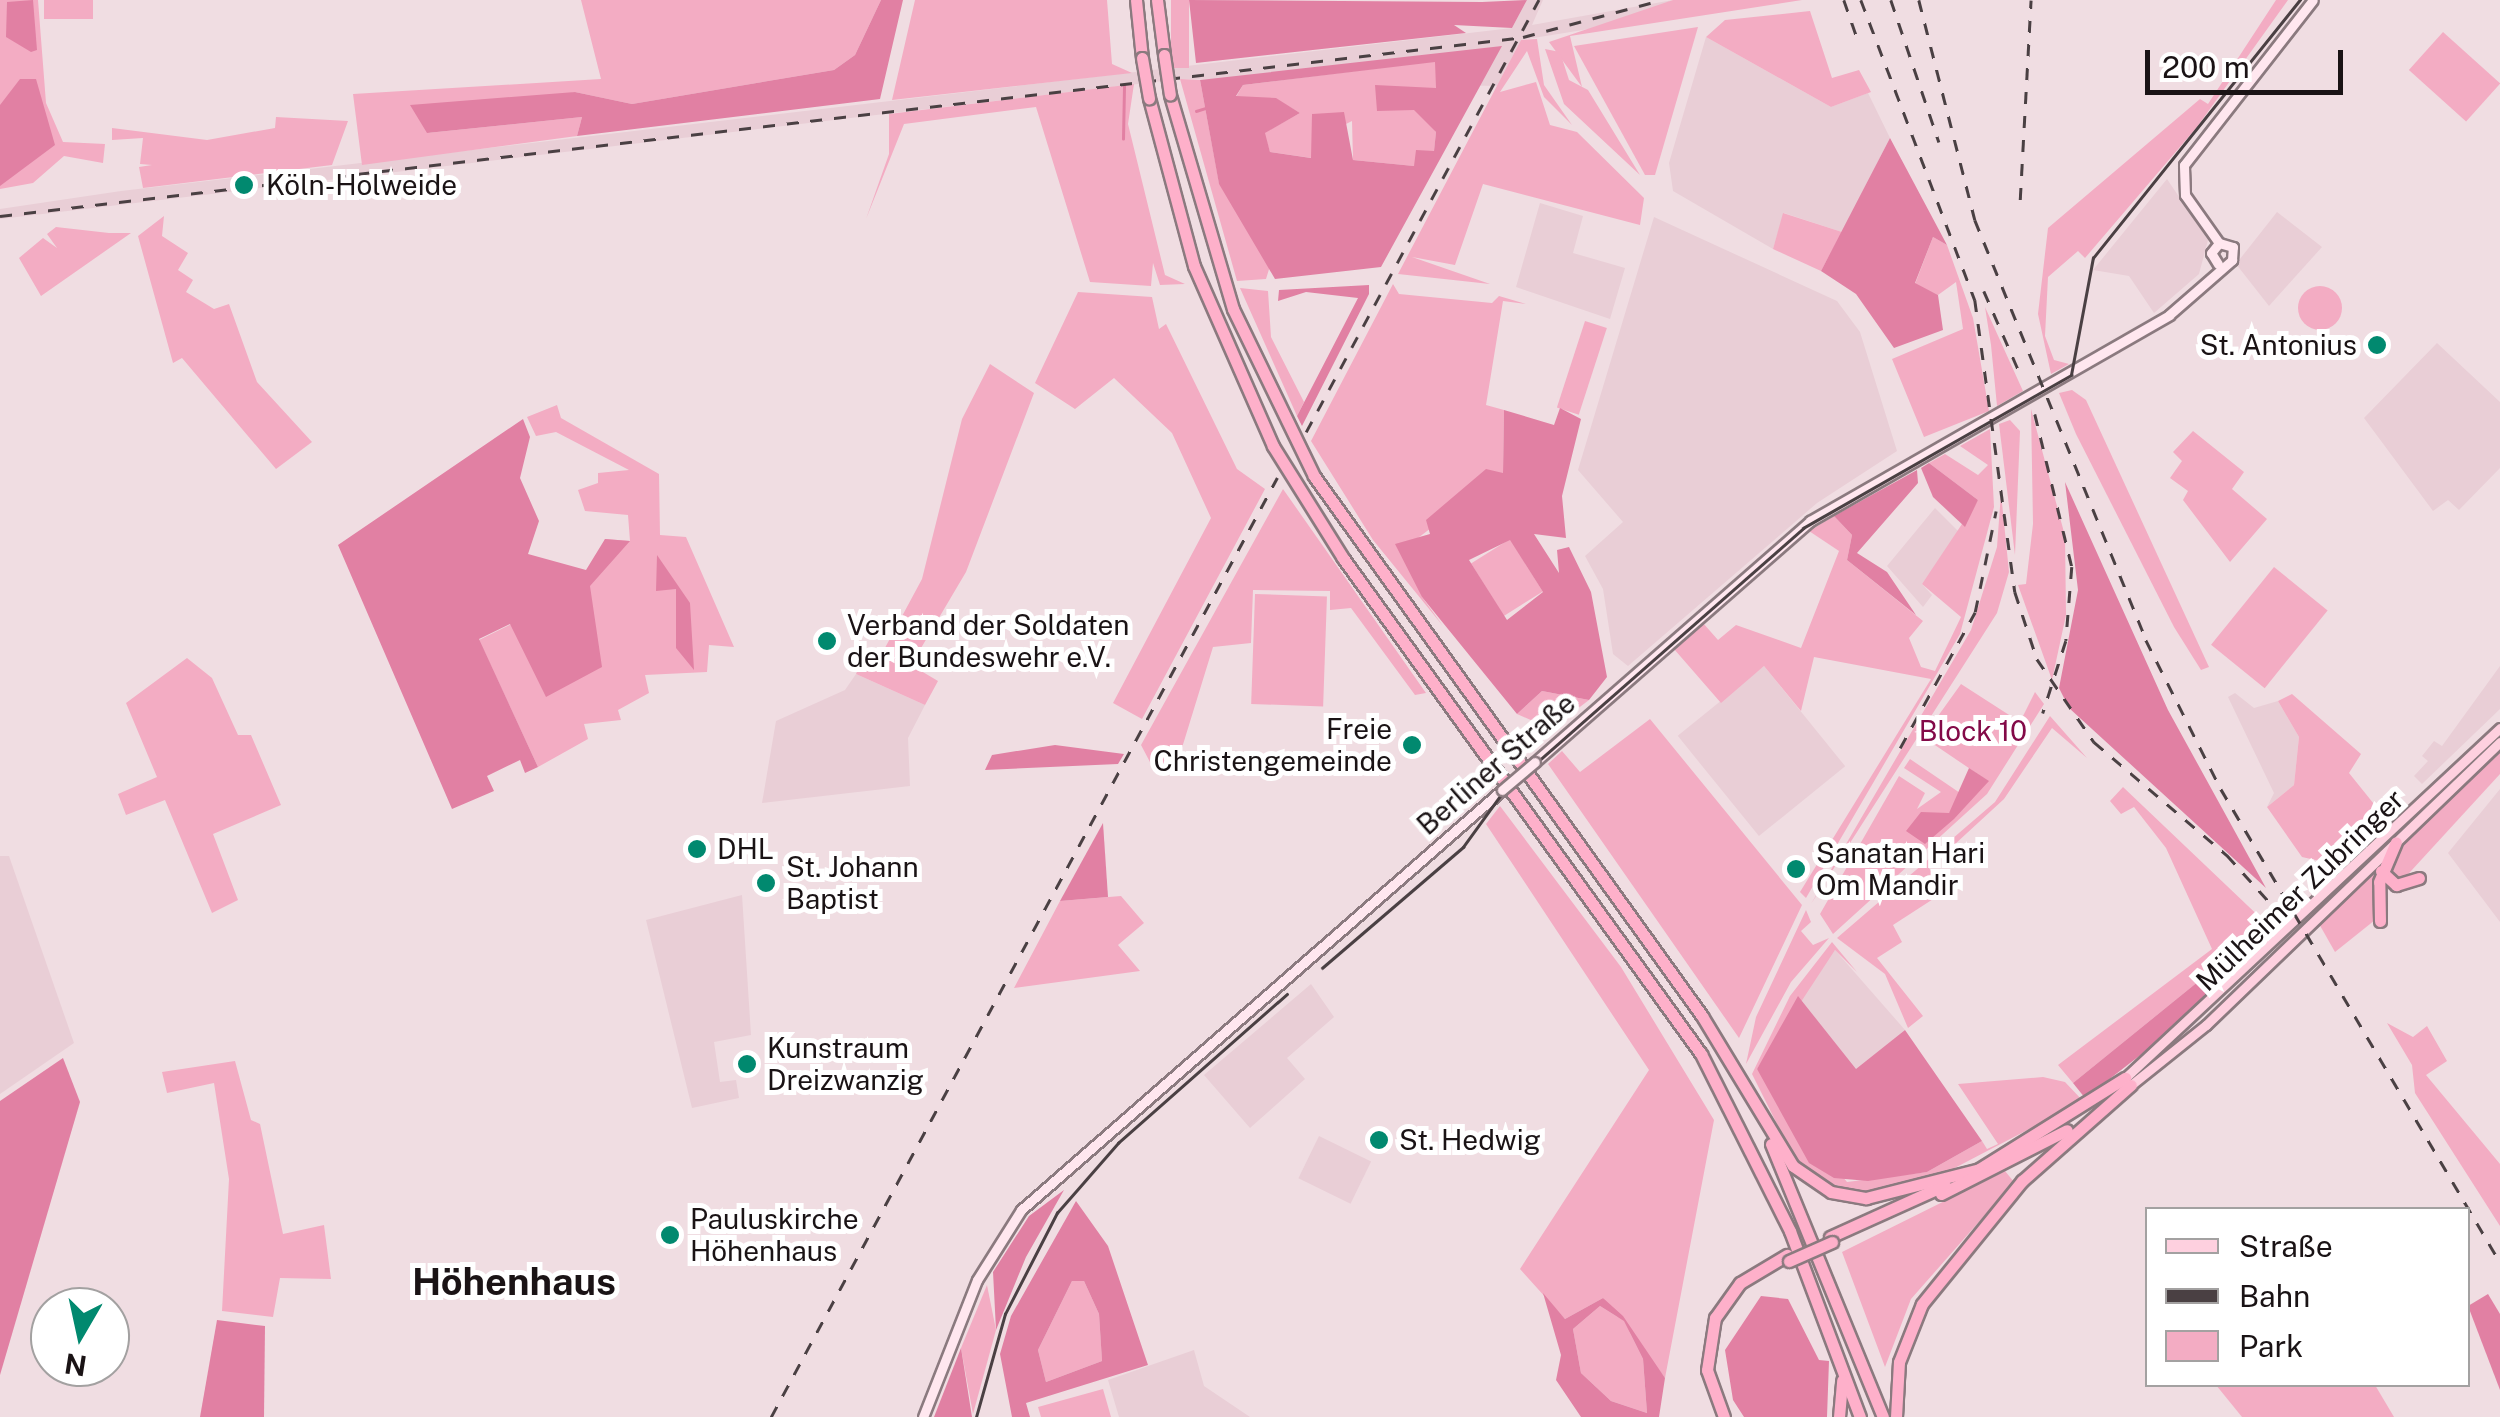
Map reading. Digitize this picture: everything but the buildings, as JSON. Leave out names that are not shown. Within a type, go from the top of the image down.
[{"type":"highway","points":[[1136,0],[1149,98],[1194,266],[1211,314],[1273,446],[1342,558],[1701,1054],[1840,1356],[1860,1417]]},
{"type":"highway","points":[[1156,0],[1170,95],[1216,264],[1233,309],[1350,531],[1682,987],[1753,1108],[1794,1166],[1842,1196],[1890,1195],[1980,1168]]},
{"type":"highway","points":[[2380,921],[2382,871],[2396,842]]},
{"type":"highway","points":[[2382,871],[2396,886],[2419,878]]},
{"type":"highway","points":[[1831,1240],[1980,1168],[2128,1084]]},
{"type":"highway","points":[[1728,1417],[1707,1370],[1716,1318],[1740,1283],[1788,1258],[2022,1157],[2128,1084]]},
{"type":"highway","points":[[1896,1417],[1899,1362],[1922,1304],[2022,1182],[2128,1084]]},
{"type":"highway","points":[[1753,1108],[1883,1417]]},
{"type":"highway","points":[[1839,1417],[1840,1356]]},
{"type":"main road","points":[[2219,243],[2212,253],[2218,264],[2235,253],[2219,243],[2185,195],[2184,164],[2313,0]]},
{"type":"main road","name":"Berliner Straße","points":[[923,1417],[978,1280],[1020,1210],[1810,521],[2165,318],[2218,264]]},
{"type":"main road","name":"Mülheimer Zubringer","points":[[2128,1084],[2500,728]]},
{"type":"main road","name":"Mülheimer Zubringer","points":[[2128,1084],[2396,842],[2500,742]]},
{"type":"shaded area","points":[[33,0],[37,50],[31,52],[6,37],[7,2]]},
{"type":"shaded area","points":[[881,0],[903,0],[880,99],[577,136],[582,117],[427,133],[410,105],[575,92],[632,104],[834,70],[855,55]]},
{"type":"shaded area","points":[[1189,0],[1527,0],[1512,28],[1454,25],[1466,33],[1196,63]]},
{"type":"shaded area","points":[[1527,0],[1543,0],[1532,25],[1673,0],[1620,24],[1521,40],[1497,86],[1180,79],[0,219],[0,209],[121,191],[1512,28]]},
{"type":"shaded area","points":[[1706,37],[1831,107],[1868,93],[1890,138],[1842,232],[1784,213],[1773,249],[1673,191],[1669,163]]},
{"type":"shaded area","points":[[1502,46],[1381,267],[1275,279],[1219,184],[1200,80]],"holes":[[[1435,62],[1436,88],[1375,85],[1377,111],[1414,110],[1436,132],[1434,151],[1416,150],[1414,166],[1353,160],[1344,112],[1312,114],[1311,158],[1270,152],[1265,133],[1300,113],[1276,98],[1236,96],[1243,85]]]},
{"type":"shaded area","points":[[20,79],[36,79],[55,145],[0,186],[0,105]]},
{"type":"shaded area","points":[[1890,138],[1947,245],[1933,237],[1915,283],[1938,295],[1943,330],[1894,348],[1856,294],[1821,271]]},
{"type":"shaded area","points":[[2167,179],[2208,240],[2199,274],[2154,313],[2129,276],[2093,270]]},
{"type":"shaded area","points":[[1540,203],[1583,216],[1573,253],[1625,268],[1610,319],[1516,287]]},
{"type":"shaded area","points":[[2277,212],[2322,247],[2269,306],[2236,264]]},
{"type":"shaded area","points":[[1654,217],[1837,301],[1860,332],[1897,451],[1817,503],[1628,666],[1613,654],[1603,589],[1585,556],[1623,522],[1578,470]]},
{"type":"shaded area","points":[[1369,285],[1369,294],[1302,426],[1297,416],[1358,298],[1306,292],[1278,301],[1279,290]]},
{"type":"shaded area","points":[[2437,343],[2500,402],[2500,468],[2459,510],[2448,500],[2433,511],[2364,418]]},
{"type":"shaded area","points":[[1560,408],[1581,419],[1562,496],[1566,538],[1534,534],[1559,573],[1557,550],[1569,547],[1591,592],[1607,677],[1589,700],[1542,691],[1517,714],[1422,597],[1395,544],[1430,534],[1426,520],[1486,469],[1503,473],[1504,410],[1554,425]],"holes":[[[1510,540],[1543,592],[1507,620],[1469,560]]]},
{"type":"shaded area","points":[[523,419],[530,437],[520,478],[539,521],[528,554],[586,570],[605,539],[630,541],[590,586],[602,667],[546,697],[510,624],[479,639],[538,767],[525,773],[520,760],[487,776],[494,791],[452,809],[338,545]]},
{"type":"shaded area","points":[[1929,463],[1978,500],[1965,527],[1933,497],[1921,468]]},
{"type":"shaded area","points":[[1917,470],[1918,483],[1857,553],[1887,572],[1916,615],[1847,560],[1852,535],[1834,516]]},
{"type":"shaded area","points":[[2065,482],[2168,710],[2266,888],[2069,708],[2059,688],[2078,590]]},
{"type":"shaded area","points":[[1935,508],[1959,532],[1922,584],[1932,595],[1923,607],[1887,566]]},
{"type":"shaded area","points":[[657,555],[690,603],[694,670],[676,648],[676,589],[656,591]]},
{"type":"shaded area","points":[[1764,666],[1845,766],[1759,836],[1678,736]]},
{"type":"shaded area","points":[[2500,666],[2500,709],[2422,784],[2414,776],[2428,761],[2422,756],[2434,741],[2442,746]]},
{"type":"shaded area","points":[[856,674],[925,705],[908,738],[910,786],[762,803],[776,721],[845,690]]},
{"type":"shaded area","points":[[2235,693],[2254,708],[2278,701],[2299,737],[2294,785],[2267,807],[2274,793],[2228,697]]},
{"type":"shaded area","points":[[1055,745],[1124,754],[1118,764],[985,770],[992,755]]},
{"type":"shaded area","points":[[1969,768],[1989,781],[1954,819],[1925,844],[1906,831],[1921,812],[1949,813]]},
{"type":"shaded area","points":[[2500,789],[2500,922],[2448,853]]},
{"type":"shaded area","points":[[1103,823],[1108,897],[1060,901]]},
{"type":"shaded area","points":[[0,856],[9,856],[74,1043],[0,1094]]},
{"type":"shaded area","points":[[742,895],[751,1035],[714,1042],[720,1082],[736,1080],[739,1098],[692,1108],[646,920]]},
{"type":"shaded area","points":[[2268,925],[2275,934],[2183,1022],[2085,1098],[2073,1083]]},
{"type":"shaded area","points":[[1835,950],[1905,1030],[1856,1070],[1798,996]]},
{"type":"shaded area","points":[[1311,984],[1334,1017],[1287,1058],[1305,1079],[1250,1128],[1204,1075]]},
{"type":"shaded area","points":[[1798,996],[1856,1069],[1905,1030],[1982,1141],[1927,1172],[1868,1181],[1834,1178],[1809,1163],[1757,1069]]},
{"type":"shaded area","points":[[63,1058],[80,1102],[0,1375],[0,1101]]},
{"type":"shaded area","points":[[1319,1136],[1371,1161],[1351,1204],[1298,1178]]},
{"type":"shaded area","points":[[1064,1190],[1026,1257],[996,1330],[993,1272],[1029,1216]]},
{"type":"shaded area","points":[[1076,1201],[1108,1246],[1148,1365],[1026,1403],[1030,1417],[1012,1417],[1000,1354],[1011,1316]],"holes":[[[1072,1281],[1084,1281],[1099,1314],[1102,1361],[1046,1382],[1038,1350]]]},
{"type":"shaded area","points":[[1543,1293],[1565,1319],[1603,1298],[1623,1316],[1665,1378],[1659,1417],[1581,1417],[1556,1380],[1561,1355]],"holes":[[[1600,1306],[1624,1321],[1643,1359],[1647,1413],[1611,1401],[1581,1373],[1573,1329]]]},
{"type":"shaded area","points":[[2488,1294],[2500,1314],[2500,1390],[2470,1311],[2470,1305]]},
{"type":"shaded area","points":[[1761,1296],[1788,1299],[1819,1360],[1829,1361],[1827,1417],[1744,1417],[1733,1400],[1725,1350]]},
{"type":"shaded area","points":[[217,1320],[265,1326],[264,1417],[200,1417]]},
{"type":"shaded area","points":[[961,1348],[972,1417],[934,1417]]},
{"type":"shaded area","points":[[1194,1350],[1204,1386],[1250,1417],[1119,1417],[1108,1380]]},
{"type":"green space","points":[[0,0],[38,0],[46,103],[63,142],[105,144],[103,163],[64,156],[33,183],[0,189]]},
{"type":"green space","points":[[44,0],[93,0],[93,19],[44,19]]},
{"type":"green space","points":[[581,0],[881,0],[855,55],[834,70],[632,104],[575,92],[427,133],[582,117],[577,136],[362,165],[353,94],[601,79]]},
{"type":"green space","points":[[915,0],[1107,0],[1112,64],[1132,73],[892,100]]},
{"type":"green space","points":[[1171,0],[1189,0],[1189,68],[1171,68]]},
{"type":"green space","points":[[1673,0],[1802,0],[1570,36],[1582,87],[1549,42]]},
{"type":"green space","points":[[2276,0],[2288,0],[2197,127],[2085,258],[2078,251],[2048,277],[2045,336],[2054,360],[2069,364],[2051,374],[2038,314],[2048,228],[2200,99],[2208,104]]},
{"type":"green space","points":[[1810,11],[1832,78],[1859,70],[1871,92],[1831,107],[1706,37],[1725,20]]},
{"type":"green space","points":[[1698,27],[1655,175],[1645,175],[1574,46]]},
{"type":"green space","points":[[2443,32],[2500,83],[2466,121],[2409,70]]},
{"type":"green space","points":[[1537,39],[1544,85],[1572,125],[1544,97],[1527,51],[1500,92],[1536,82],[1550,125],[1577,132],[1644,198],[1640,225],[1483,184],[1455,265],[1412,257],[1490,284],[1398,274],[1521,40]]},
{"type":"green space","points":[[1545,49],[1560,52],[1569,80],[1588,90],[1640,175],[1564,104]]},
{"type":"green space","points":[[1436,61],[1436,88],[1406,89],[1436,132],[1434,152],[1414,166],[1353,160],[1352,121],[1316,139],[1312,158],[1270,152],[1264,133],[1300,113],[1276,99],[1236,97],[1243,85]]},
{"type":"green space","points":[[1180,79],[1200,80],[1219,183],[1270,266],[1266,279],[1237,281]]},
{"type":"green space","points":[[1134,84],[1128,124],[1165,275],[1185,284],[1160,285],[1153,263],[1151,286],[1090,282],[1036,107],[904,124],[866,219],[889,154],[889,114]]},
{"type":"green space","points":[[276,117],[348,121],[332,165],[143,188],[139,167],[152,165],[140,164],[143,138],[112,140],[112,128],[207,140],[275,128]]},
{"type":"green space","points":[[1783,213],[1842,232],[1821,271],[1773,249]]},
{"type":"green space","points":[[164,216],[162,236],[188,253],[178,270],[193,280],[186,292],[214,309],[229,304],[257,382],[312,442],[276,469],[182,358],[173,363],[138,236]]},
{"type":"green space","points":[[56,227],[131,233],[41,296],[19,258],[43,238],[57,248],[47,234]]},
{"type":"green space","points":[[1933,237],[1947,245],[1973,318],[1989,411],[1924,437],[1892,359],[1963,329],[1956,282],[1938,295],[1915,284]]},
{"type":"green space","points":[[1393,284],[1399,294],[1492,303],[1499,296],[1526,304],[1503,301],[1486,405],[1504,410],[1503,473],[1414,541],[1422,597],[1443,626],[1373,540],[1311,441]]},
{"type":"green space","points":[[2320,286],[2335,293],[2342,308],[2335,323],[2320,330],[2305,323],[2298,308],[2305,293]]},
{"type":"green space","points":[[1240,288],[1268,291],[1271,337],[1304,402],[1297,416]]},
{"type":"green space","points":[[1078,292],[1152,297],[1159,329],[1166,324],[1237,469],[1265,489],[1142,719],[1113,703],[1211,518],[1172,433],[1114,378],[1075,409],[1035,383]]},
{"type":"green space","points":[[1985,307],[2023,391],[1997,406],[1991,345]]},
{"type":"green space","points":[[1585,321],[1607,328],[1579,415],[1557,408]]},
{"type":"green space","points":[[990,364],[1034,393],[966,572],[911,665],[938,681],[925,705],[856,674],[866,652],[879,659],[922,579],[962,419]]},
{"type":"green space","points":[[2072,390],[2086,400],[2209,667],[2201,670],[2174,627],[2076,434],[2059,393]]},
{"type":"green space","points":[[557,405],[561,418],[659,474],[660,535],[686,537],[734,647],[709,645],[707,672],[645,675],[649,693],[618,710],[621,720],[584,724],[588,739],[538,767],[479,640],[589,586],[605,539],[630,541],[628,515],[585,511],[578,490],[598,483],[598,473],[629,470],[556,432],[536,436],[527,417]]},
{"type":"green space","points":[[2031,409],[2065,536],[2066,615],[2052,680],[2018,585],[2026,584],[2033,524]]},
{"type":"green space","points":[[2010,420],[2020,431],[2015,555],[1999,424]]},
{"type":"green space","points":[[1990,429],[1994,507],[1960,634],[1806,898],[1800,892],[1931,679],[1814,657],[1801,711],[1764,666],[1721,703],[1674,649],[1703,623],[1718,640],[1736,625],[1801,648],[1839,551],[1809,531],[1834,516],[1852,535],[1847,560],[1923,621],[1909,638],[1921,667],[1935,671],[1961,617],[1922,584],[1978,500],[1929,463],[1945,454],[1978,475],[1988,465],[1960,446]]},
{"type":"green space","points":[[2193,431],[2244,472],[2232,489],[2267,519],[2230,562],[2183,500],[2188,491],[2170,478],[2182,461],[2173,452]]},
{"type":"green space","points":[[1283,489],[1426,693],[1415,695],[1351,608],[1330,610],[1330,591],[1253,590],[1251,643],[1213,647],[1177,764],[1151,764],[1141,745]]},
{"type":"green space","points":[[2001,493],[2009,572],[1997,613],[1811,904],[1971,630],[1997,547]]},
{"type":"green space","points":[[1510,539],[1543,592],[1504,616],[1471,563]]},
{"type":"green space","points":[[2274,567],[2328,610],[2265,688],[2211,645]]},
{"type":"green space","points":[[1255,594],[1327,597],[1323,706],[1251,704]]},
{"type":"green space","points":[[187,658],[212,678],[238,735],[251,735],[281,805],[213,834],[238,900],[212,913],[165,800],[126,815],[118,794],[157,777],[126,703]]},
{"type":"green space","name":"Block 10","points":[[1961,684],[2020,722],[2035,692],[2044,704],[1987,794],[1833,934],[1820,914],[1899,776],[1925,793],[1917,809],[1941,792],[1904,768],[1910,759],[1963,795],[1925,844],[1988,781],[1923,737]]},
{"type":"green space","points":[[1542,691],[1589,700],[1551,729],[1517,714]]},
{"type":"green space","points":[[2292,694],[2361,754],[2349,773],[2386,819],[2342,866],[2302,857],[2267,807],[2294,785],[2299,737],[2278,701]]},
{"type":"green space","points":[[2050,716],[2087,758],[2052,728],[2004,799],[1929,868],[1944,892],[1893,925],[1902,942],[1877,958],[1923,1016],[1908,1028],[1885,974],[1837,938],[1995,802]]},
{"type":"green space","points":[[1650,719],[1802,905],[1739,1038],[1548,764],[1562,751],[1580,772]]},
{"type":"green space","points":[[2500,750],[2500,774],[2400,883],[2386,871],[2392,856]]},
{"type":"green space","points":[[2123,787],[2268,925],[2073,1083],[2058,1065],[2212,949],[2166,848],[2134,807],[2121,814],[2110,801]]},
{"type":"green space","points":[[1500,806],[1621,967],[1714,1120],[1665,1378],[1603,1298],[1565,1319],[1520,1269],[1649,1070],[1486,824]]},
{"type":"green space","points":[[2379,865],[2375,920],[2335,952],[2318,922]]},
{"type":"green space","points":[[1121,896],[1144,923],[1118,945],[1140,971],[1014,988],[1060,901]]},
{"type":"green space","points":[[1806,910],[1811,922],[1801,931],[1813,945],[1829,938],[1791,982],[1746,1064],[1756,1017]]},
{"type":"green space","points":[[1832,942],[1857,972],[1835,950],[1757,1069],[1847,1182],[1927,1172],[1982,1141],[1987,1149],[1998,1144],[1958,1084],[2043,1077],[2065,1082],[2083,1101],[1947,1172],[1865,1192],[1822,1182],[1792,1154],[1752,1074],[1790,996]]},
{"type":"green space","points":[[2387,1023],[2413,1037],[2427,1026],[2447,1061],[2426,1075],[2500,1164],[2500,1226],[2415,1093],[2412,1065]]},
{"type":"green space","points":[[235,1061],[251,1120],[260,1124],[283,1234],[324,1225],[331,1279],[280,1278],[273,1317],[222,1311],[229,1179],[214,1083],[167,1093],[162,1072]]},
{"type":"green space","points":[[2005,1171],[2014,1182],[1911,1299],[1885,1367],[1842,1252]]},
{"type":"green space","points":[[1072,1281],[1084,1281],[1099,1314],[1102,1361],[1046,1382],[1038,1350]]},
{"type":"green space","points":[[987,1285],[996,1330],[973,1414],[961,1348]]},
{"type":"green space","points":[[1600,1306],[1624,1321],[1643,1359],[1647,1413],[1611,1401],[1581,1373],[1573,1329]]},
{"type":"green space","points":[[2218,1387],[2376,1387],[2394,1417],[2242,1417]]},
{"type":"green space","points":[[1103,1389],[1111,1417],[1041,1417],[1038,1407]]},
{"type":"waterway","points":[[1123,139],[1124,86]]},
{"type":"waterway","points":[[1196,111],[1206,108]]},
{"type":"tram line","points":[[1322,968],[1463,847],[1503,792],[1803,528],[2071,375],[2093,258],[2300,0]]},
{"type":"tram line","points":[[976,1417],[1005,1314],[1057,1213],[1118,1143],[1287,994]]},
{"type":"railway","points":[[1306,432],[1539,0]]},
{"type":"railway","points":[[0,216],[1523,37],[1661,0]]},
{"type":"railway","points":[[1844,0],[1859,43]]},
{"type":"railway","points":[[1861,0],[1975,300],[2015,592],[2037,659],[2094,742],[2227,855],[2282,916]]},
{"type":"railway","points":[[1891,0],[1939,142]]},
{"type":"railway","points":[[1919,0],[1975,220],[2146,640],[2221,789],[2468,1207]]},
{"type":"railway","points":[[2020,200],[2031,0]]},
{"type":"railway","points":[[1984,291],[2018,369]]},
{"type":"railway","points":[[2035,414],[2072,567],[2066,641],[2043,713]]},
{"type":"railway","points":[[771,1417],[1277,478]]},
{"type":"railway","points":[[1900,748],[1975,612],[1996,511]]},
{"type":"railway","points":[[2470,1211],[2500,1262]]},
{"type":"place","name":"Köln-Holweide","points":[[244,185]]},
{"type":"place","name":"St. Antonius","points":[[2377,345]]},
{"type":"place","name":"Verband der Soldaten der Bundeswehr e.V.","points":[[827,641]]},
{"type":"place","name":"Freie Christengemeinde","points":[[1412,745]]},
{"type":"place","name":"DHL","points":[[697,849]]},
{"type":"place","name":"Sanatan Hari Om Mandir","points":[[1796,869]]},
{"type":"place","name":"St. Johann Baptist","points":[[766,883]]},
{"type":"place","name":"Kunstraum Dreizwanzig","points":[[747,1064]]},
{"type":"place","name":"St. Hedwig","points":[[1379,1140]]},
{"type":"place","name":"Pauluskirche Höhenhaus","points":[[670,1235]]},
{"type":"district","name":"Höhenhaus","points":[[514,1282]]}]
